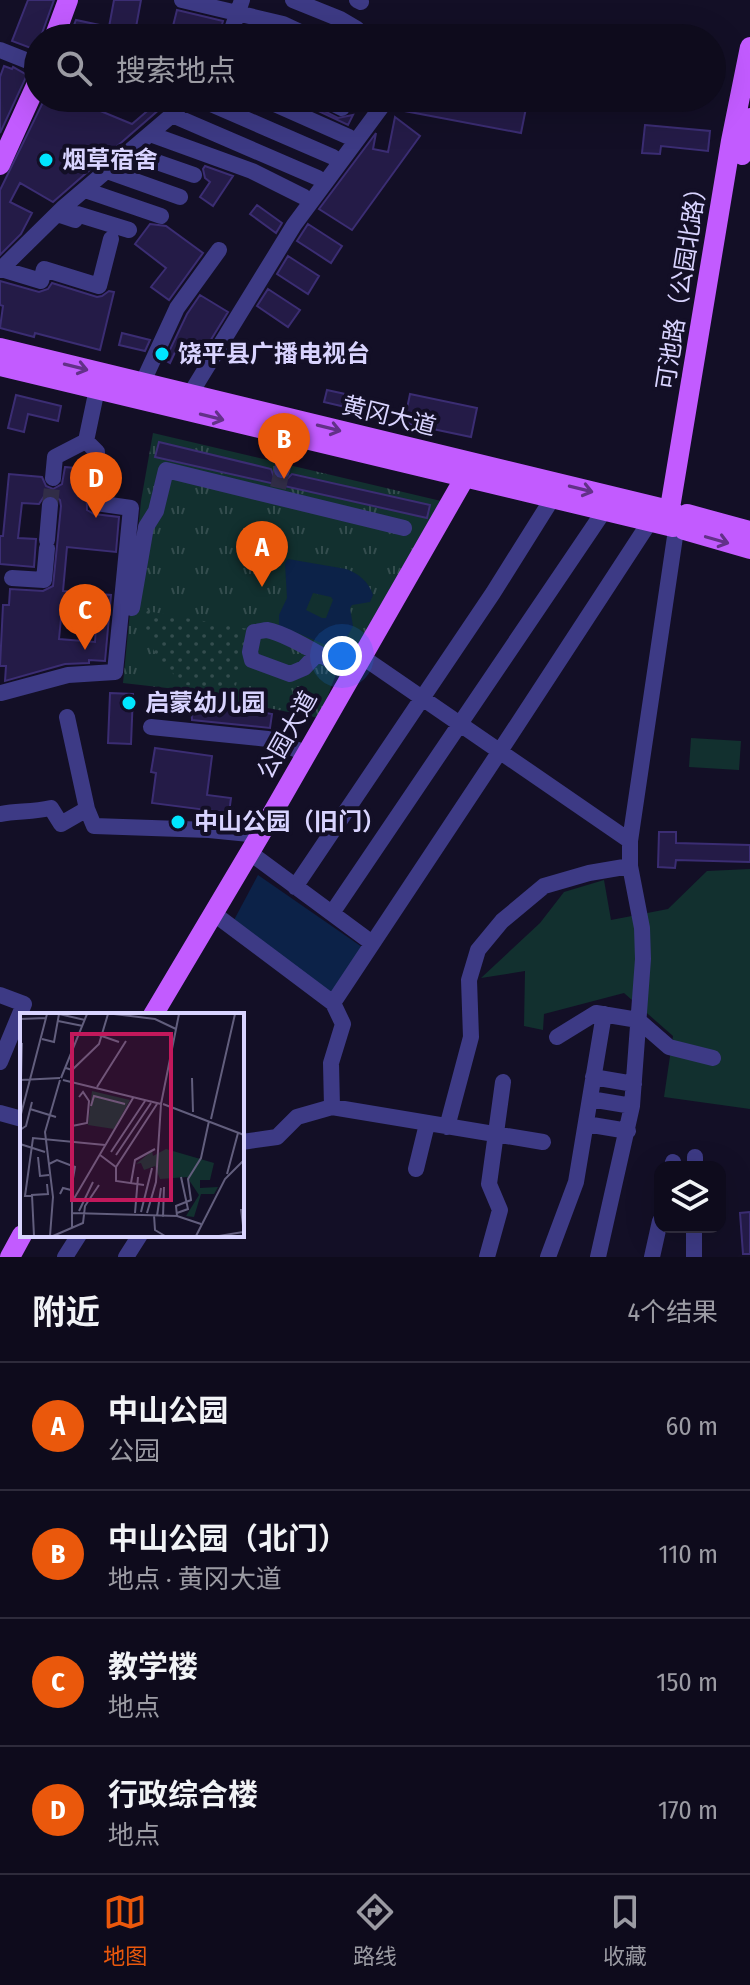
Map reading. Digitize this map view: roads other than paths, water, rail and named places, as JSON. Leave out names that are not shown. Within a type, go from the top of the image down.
[{"type":"main road","points":[[59,24],[68,0]]},
{"type":"main road","name":"可池路（公园北路）","points":[[673,523],[731,141],[750,47]]},
{"type":"main road","points":[[0,165],[24,112]]},
{"type":"main road","name":"可池路（公园北路）","points":[[673,523],[750,118]]},
{"type":"main road","name":"黄冈大道","points":[[0,348],[673,523],[750,549]]},
{"type":"main road","name":"黄冈大道","points":[[0,366],[673,523],[750,531]]},
{"type":"main road","name":"公园大道","points":[[154,1013],[464,479]]},
{"type":"main road","points":[[10,1257],[21,1237]]},
{"type":"street","points":[[182,0],[240,6],[283,24]]},
{"type":"street","points":[[293,0],[348,24]]},
{"type":"street","points":[[0,50],[24,59]]},
{"type":"street","points":[[111,239],[99,286],[44,269],[41,281],[1,270],[57,214],[175,112]]},
{"type":"street","points":[[230,112],[333,157]]},
{"type":"street","points":[[252,171],[282,112]]},
{"type":"street","points":[[303,112],[349,137]]},
{"type":"street","points":[[189,396],[294,225],[378,112]]},
{"type":"street","points":[[172,115],[262,151],[318,178]]},
{"type":"street","points":[[150,134],[252,171],[304,197]]},
{"type":"street","points":[[128,152],[194,175]]},
{"type":"street","points":[[107,171],[180,197]]},
{"type":"street","points":[[85,190],[161,216]]},
{"type":"street","points":[[57,214],[75,220],[77,214],[129,230]]},
{"type":"street","points":[[141,386],[177,308],[219,250]]},
{"type":"street","points":[[86,441],[97,389]]},
{"type":"street","points":[[282,470],[291,433]]},
{"type":"street","points":[[53,478],[55,457],[86,441]]},
{"type":"street","points":[[1,693],[68,675],[115,672],[131,508],[96,503],[97,452],[86,441]]},
{"type":"street","points":[[132,608],[146,527],[156,511],[166,470],[192,476],[221,476],[278,488],[340,506],[354,517],[404,528]]},
{"type":"street","points":[[295,887],[493,593],[552,499]]},
{"type":"street","points":[[12,578],[44,580],[50,505]]},
{"type":"street","points":[[332,913],[604,511]]},
{"type":"street","points":[[333,1003],[500,751],[673,523]]},
{"type":"street","points":[[598,1257],[632,1106],[642,928],[630,866],[630,841],[673,523]]},
{"type":"street","points":[[317,654],[356,664],[422,697],[630,841]]},
{"type":"street","points":[[67,717],[87,809],[94,826],[209,830],[255,844],[295,887],[372,943]]},
{"type":"street","points":[[151,727],[268,739],[306,753]]},
{"type":"street","points":[[0,814],[51,808],[61,824],[87,809]]},
{"type":"street","points":[[447,1127],[471,1037],[469,980],[478,950],[502,921],[544,886],[589,873],[630,866]]},
{"type":"street","points":[[213,913],[333,1003],[343,1024],[331,1063],[332,1107]]},
{"type":"street","points":[[0,995],[24,1004],[20,1013]]},
{"type":"street","points":[[557,1037],[596,1013],[604,1014],[638,1020],[669,1047],[713,1058]]},
{"type":"street","points":[[1,1060],[20,1014]]},
{"type":"street","points":[[548,1257],[576,1182],[604,1014]]},
{"type":"street","points":[[593,1077],[634,1084]]},
{"type":"street","points":[[487,1257],[500,1210],[489,1184],[503,1082]]},
{"type":"street","points":[[590,1099],[632,1106]]},
{"type":"street","points":[[244,1142],[277,1137],[297,1117],[332,1107],[543,1142]]},
{"type":"street","points":[[0,1113],[20,1118]]},
{"type":"street","points":[[416,1169],[427,1124]]},
{"type":"street","points":[[586,1124],[628,1131]]},
{"type":"street","points":[[652,1257],[657,1233]]},
{"type":"street","points":[[694,1233],[694,1257]]},
{"type":"street","points":[[65,1257],[78,1237]]},
{"type":"street","points":[[126,1257],[139,1237]]},
{"type":"water","points":[[288,559],[346,569],[369,586],[373,595],[370,602],[350,608],[353,626],[341,648],[333,648],[279,625],[279,615],[287,598],[285,563]],"holes":[[[313,593],[333,600],[326,618],[306,610]]]},
{"type":"water","points":[[258,875],[362,947],[332,993],[234,920]]},
{"type":"tunnel","points":[[278,488],[282,470]]},
{"type":"tunnel","points":[[50,505],[53,478]]},
{"type":"place","name":"烟草宿舍","points":[[46,160]]},
{"type":"place","name":"饶平县广播电视台","points":[[162,354]]},
{"type":"place","name":"中山公园（北门）","points":[[284,479]]},
{"type":"place","name":"行政综合楼","points":[[96,518]]},
{"type":"place","name":"中山公园","points":[[262,587]]},
{"type":"place","name":"教学楼","points":[[85,650]]},
{"type":"place","name":"启蒙幼儿园","points":[[129,703]]},
{"type":"place","name":"中山公园（旧门）","points":[[178,822]]}]
